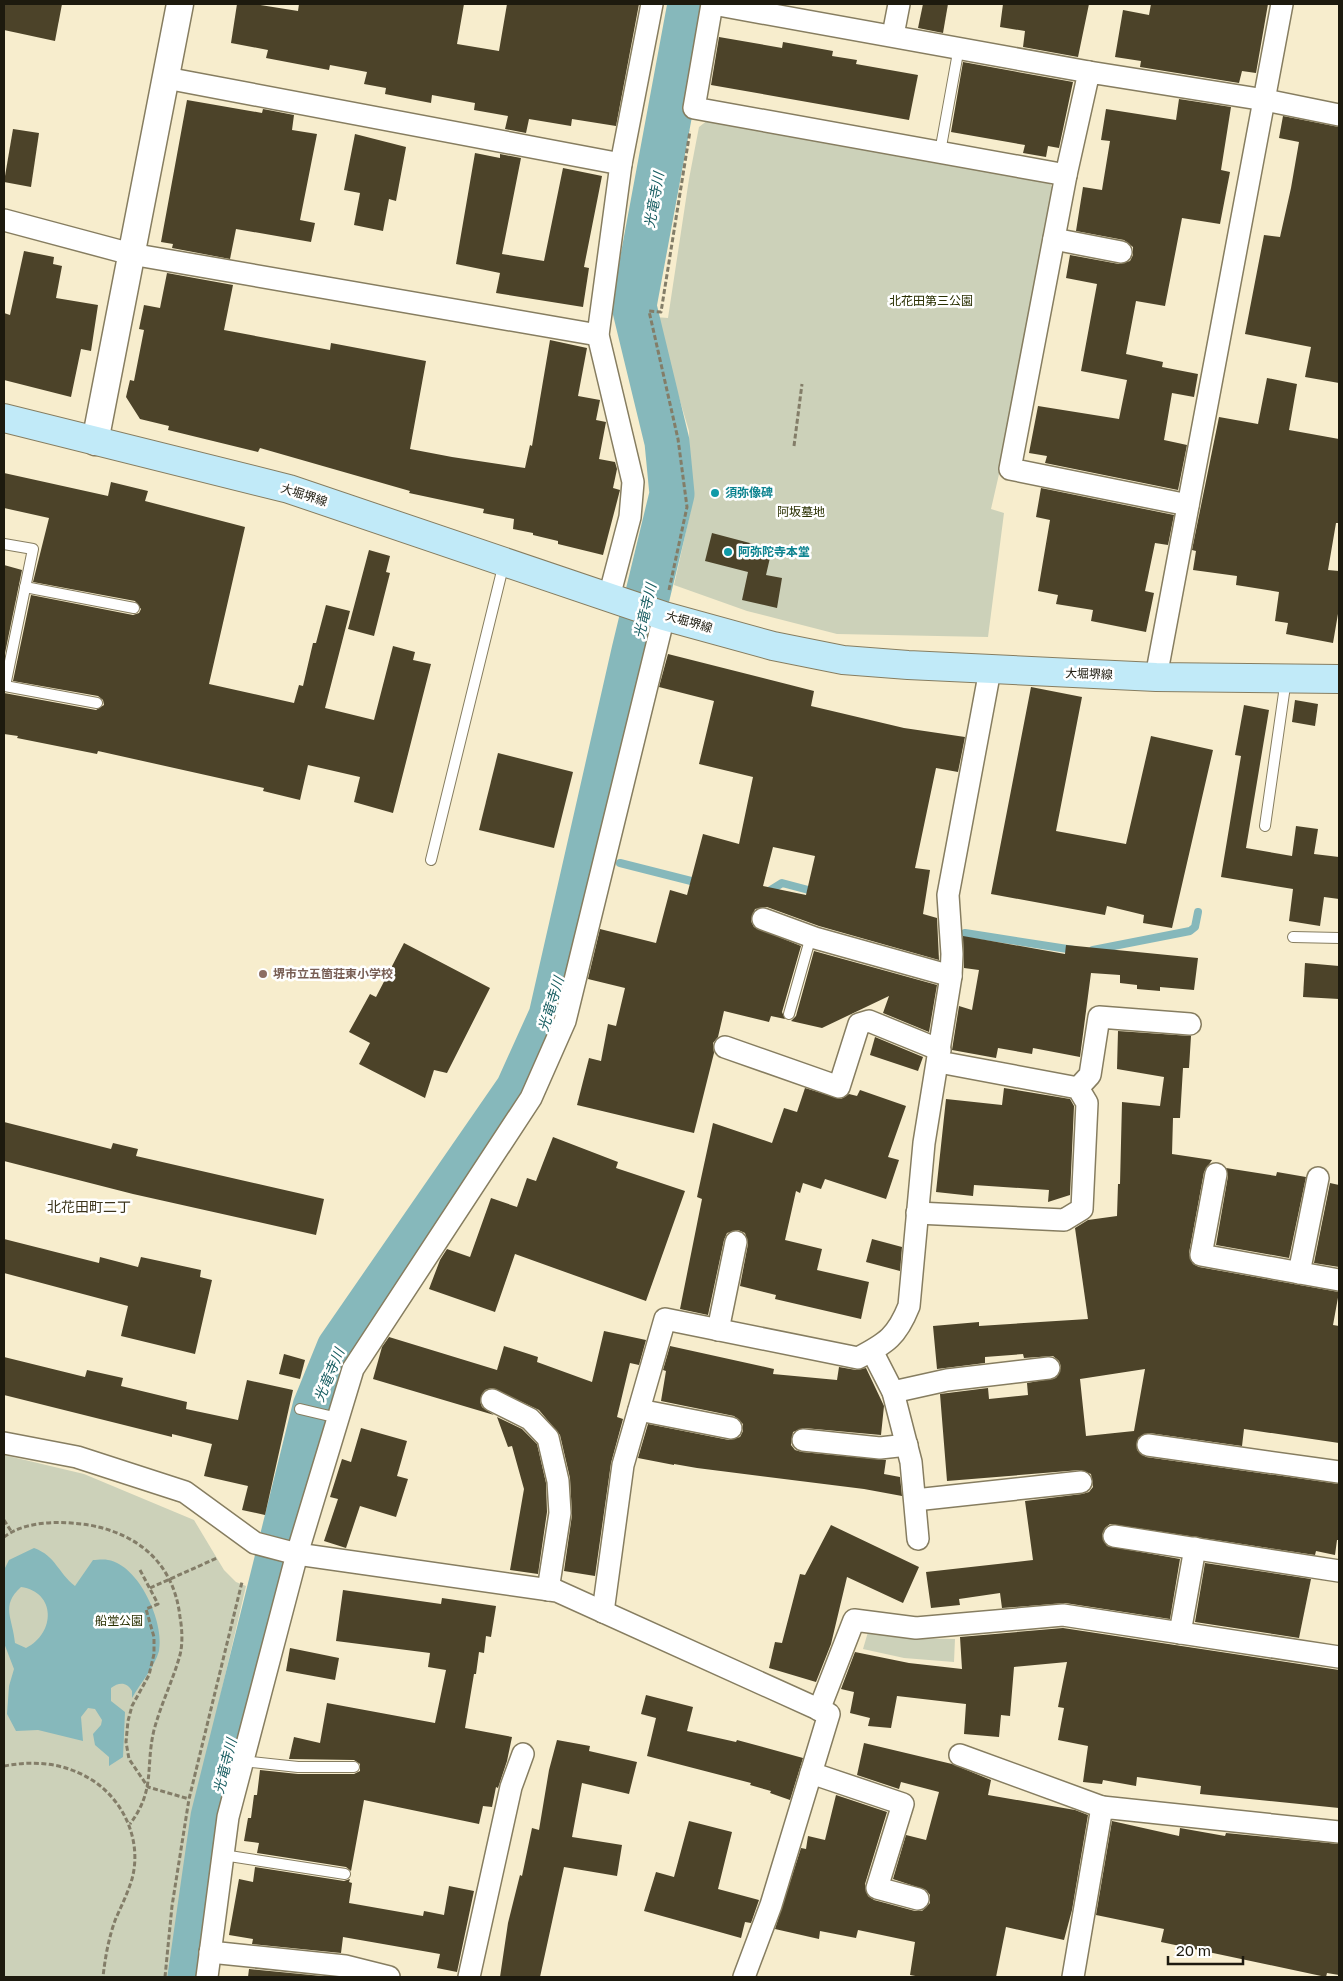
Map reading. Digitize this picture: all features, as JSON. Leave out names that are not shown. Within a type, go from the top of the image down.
[{"type":"main road","name":"大堀堺線","points":[[4,418],[289,489],[619,600],[663,606],[772,646],[843,660],[990,670],[1156,677],[1339,679]]},
{"type":"street","points":[[95,442],[180,4]]},
{"type":"street","points":[[619,600],[634,482],[598,335],[621,164],[652,4]]},
{"type":"street","points":[[1066,175],[694,108],[713,4],[893,35],[1089,72],[1265,100],[1339,115]]},
{"type":"street","points":[[893,35],[899,4]]},
{"type":"street","points":[[1156,677],[1282,4]]},
{"type":"street","points":[[1089,72],[1066,175],[1010,469],[1188,505]]},
{"type":"street","points":[[166,78],[621,164]]},
{"type":"street","points":[[4,220],[131,254],[598,335]]},
{"type":"street","points":[[1054,239],[1121,252]]},
{"type":"street","points":[[207,1977],[228,1817],[295,1554],[353,1369],[532,1098],[565,1021],[663,606]]},
{"type":"street","points":[[603,1612],[624,1465],[665,1319],[858,1358],[881,1346],[900,1328],[909,1306],[924,1142],[951,976],[952,954],[948,895],[990,670]]},
{"type":"street","points":[[763,919],[811,936],[951,976]]},
{"type":"street","points":[[1078,1088],[1090,1076],[1100,1018],[1190,1024]]},
{"type":"street","points":[[725,1047],[840,1086],[859,1024],[868,1022],[939,1056],[1078,1088],[1087,1104],[1082,1209],[1064,1220],[917,1213]]},
{"type":"street","points":[[1216,1174],[1201,1255],[1339,1280]]},
{"type":"street","points":[[1299,1273],[1318,1178]]},
{"type":"street","points":[[718,1330],[736,1242]]},
{"type":"street","points":[[872,1351],[893,1392],[907,1445],[911,1462],[918,1539]]},
{"type":"street","points":[[893,1392],[947,1380],[1049,1368]]},
{"type":"street","points":[[492,1400],[530,1419],[548,1438],[558,1481],[560,1513],[548,1590]]},
{"type":"street","points":[[639,1410],[731,1428]]},
{"type":"street","points":[[803,1440],[880,1448],[907,1445]]},
{"type":"street","points":[[4,1443],[76,1457],[185,1492],[255,1543],[295,1554],[557,1591],[829,1714],[771,1905],[744,1977]]},
{"type":"street","points":[[1148,1445],[1339,1472]]},
{"type":"street","points":[[915,1500],[1081,1482]]},
{"type":"street","points":[[1114,1536],[1339,1570]]},
{"type":"street","points":[[1180,1633],[1195,1548]]},
{"type":"street","points":[[819,1710],[854,1620],[916,1628],[1063,1615],[1339,1658]]},
{"type":"street","points":[[469,1977],[512,1787],[523,1754]]},
{"type":"street","points":[[960,1755],[1102,1807],[1339,1832]]},
{"type":"street","points":[[811,1773],[903,1804],[877,1888],[918,1899]]},
{"type":"street","points":[[1073,1977],[1102,1807]]},
{"type":"street","points":[[210,1952],[345,1966],[389,1977]]},
{"type":"lane","points":[[940,152],[959,47]]},
{"type":"lane","points":[[4,544],[33,549],[6,686],[97,703]]},
{"type":"lane","points":[[431,860],[505,562]]},
{"type":"lane","points":[[25,587],[134,608]]},
{"type":"lane","points":[[1264,826],[1286,679]]},
{"type":"lane","points":[[789,1014],[811,936]]},
{"type":"lane","points":[[1293,937],[1339,938]]},
{"type":"lane","points":[[300,1409],[338,1418]]},
{"type":"lane","points":[[243,1761],[298,1767],[354,1768]]},
{"type":"lane","points":[[223,1855],[345,1874]]},
{"type":"path","points":[[663,606],[687,507],[678,440],[649,311],[662,312],[694,108]]},
{"type":"path","points":[[794,446],[802,384]]},
{"type":"path","points":[[4,1520],[11,1532]]},
{"type":"path","points":[[4,1537],[11,1532],[58,1522],[109,1529],[133,1540],[152,1554],[170,1579],[178,1596],[181,1626],[180,1653],[159,1710],[152,1738],[148,1787],[142,1808],[130,1824]]},
{"type":"path","points":[[150,1588],[217,1558]]},
{"type":"path","points":[[140,1570],[158,1604],[146,1609],[154,1637],[154,1654],[149,1675],[132,1706],[128,1721],[126,1742],[129,1759],[148,1787],[189,1799]]},
{"type":"path","points":[[165,1977],[172,1906],[189,1799],[242,1582]]},
{"type":"path","points":[[4,1766],[23,1762],[44,1763],[83,1774],[107,1791],[130,1824],[134,1853],[132,1877],[116,1919],[103,1977]]},
{"type":"green space","points":[[708,120],[1048,180],[1053,189],[1008,435],[991,509],[1004,513],[988,637],[837,634],[747,611],[674,585],[691,509],[689,431],[655,317],[668,318],[689,179],[699,127]]},
{"type":"green space","name":"船堂公園","points":[[4,1455],[84,1474],[194,1520],[224,1570],[236,1582],[246,1586],[202,1780],[184,1878],[173,1977],[4,1977]]},
{"type":"green space","points":[[868,1632],[907,1638],[955,1639],[954,1662],[904,1658],[863,1649]]},
{"type":"water","points":[[34,1548],[47,1555],[75,1586],[93,1560],[108,1560],[119,1564],[130,1572],[154,1611],[160,1639],[159,1651],[151,1669],[132,1698],[132,1691],[125,1685],[120,1684],[111,1688],[111,1701],[125,1712],[123,1757],[109,1766],[109,1757],[95,1745],[93,1734],[101,1725],[102,1720],[95,1709],[88,1708],[81,1717],[83,1741],[38,1730],[16,1731],[7,1714],[9,1686],[14,1669],[4,1643],[4,1570],[9,1560]],"holes":[[[21,1587],[32,1590],[41,1597],[46,1605],[48,1614],[43,1633],[26,1648],[15,1643],[9,1606],[11,1600]]]},
{"type":"building","points":[[4,4],[62,4],[55,41],[4,30]]},
{"type":"building","points":[[237,4],[254,4],[298,11],[299,4],[464,4],[457,44],[499,51],[507,4],[639,4],[616,126],[572,119],[571,126],[529,119],[526,133],[505,129],[508,116],[474,110],[475,103],[432,95],[431,103],[385,94],[386,88],[364,84],[367,72],[330,65],[329,70],[266,58],[268,50],[231,43]]},
{"type":"building","points":[[923,4],[948,4],[943,33],[918,28]]},
{"type":"building","points":[[1003,4],[1089,4],[1078,57],[1023,47],[1025,31],[1000,27]]},
{"type":"building","points":[[1151,4],[1268,4],[1256,73],[1242,71],[1239,83],[1140,67],[1141,61],[1115,57],[1123,10],[1149,15]]},
{"type":"building","points":[[719,37],[782,48],[783,42],[833,51],[832,56],[857,60],[856,64],[918,75],[909,120],[711,85]]},
{"type":"building","points":[[963,62],[1073,82],[1059,148],[1048,146],[1046,157],[1023,153],[1025,145],[951,132]]},
{"type":"building","points":[[1179,99],[1231,107],[1221,170],[1230,172],[1220,224],[1182,218],[1165,306],[1136,301],[1126,354],[1163,362],[1162,367],[1198,374],[1194,397],[1172,393],[1164,440],[1187,445],[1178,490],[1045,463],[1047,456],[1029,453],[1038,406],[1119,419],[1127,380],[1081,371],[1097,284],[1066,278],[1070,255],[1119,264],[1130,261],[1133,255],[1133,247],[1124,240],[1076,231],[1083,187],[1102,190],[1110,141],[1101,140],[1106,109],[1176,120]]},
{"type":"building","points":[[187,100],[262,113],[263,109],[294,115],[292,130],[317,134],[300,220],[315,223],[311,242],[236,229],[230,259],[172,248],[173,244],[161,242]]},
{"type":"building","points":[[1283,116],[1339,127],[1339,383],[1305,377],[1311,347],[1245,334],[1264,235],[1280,237],[1291,188],[1299,142],[1279,138]]},
{"type":"building","points":[[13,129],[39,133],[31,187],[4,182]]},
{"type":"building","points":[[355,134],[406,147],[396,201],[389,199],[383,231],[354,225],[360,193],[344,190]]},
{"type":"building","points":[[475,153],[500,158],[500,154],[521,158],[502,254],[544,261],[563,168],[602,176],[584,267],[589,268],[583,307],[496,293],[500,273],[456,264]]},
{"type":"building","points":[[24,251],[54,257],[53,264],[62,266],[56,298],[98,305],[91,351],[81,349],[71,397],[4,380],[4,313],[10,315]]},
{"type":"building","points":[[167,273],[233,285],[224,330],[330,350],[331,343],[426,361],[410,449],[452,457],[525,468],[530,445],[532,446],[550,340],[587,348],[578,396],[600,400],[596,420],[606,422],[599,459],[615,462],[617,469],[613,488],[620,490],[603,555],[558,544],[558,541],[513,529],[514,519],[483,513],[484,509],[409,493],[410,491],[260,448],[258,452],[168,430],[169,426],[140,419],[126,397],[130,380],[134,381],[144,330],[139,329],[144,305],[160,308]]},
{"type":"building","points":[[1267,378],[1297,384],[1289,430],[1339,439],[1339,523],[1336,523],[1328,570],[1339,571],[1339,608],[1333,643],[1286,634],[1288,623],[1275,621],[1279,592],[1236,585],[1237,576],[1193,570],[1196,551],[1192,550],[1219,417],[1258,424]]},
{"type":"building","points":[[4,473],[108,496],[111,482],[148,491],[145,501],[245,527],[209,684],[294,703],[299,685],[303,686],[313,643],[316,643],[326,605],[350,611],[325,708],[374,720],[393,646],[415,652],[413,660],[431,664],[393,813],[354,802],[360,777],[308,765],[300,800],[263,791],[264,788],[98,751],[97,754],[4,734],[4,693],[96,710],[104,705],[103,700],[98,696],[13,681],[31,595],[133,615],[139,613],[141,609],[135,601],[33,582],[49,518],[4,508]]},
{"type":"building","points":[[1041,488],[1174,515],[1168,545],[1155,543],[1145,591],[1154,593],[1146,632],[1091,621],[1093,610],[1056,604],[1058,595],[1038,591],[1050,520],[1036,517]]},
{"type":"building","points":[[712,533],[772,549],[766,575],[782,578],[777,608],[742,600],[748,572],[705,561]]},
{"type":"building","points":[[369,550],[390,556],[386,572],[390,573],[374,636],[348,629]]},
{"type":"building","points":[[4,565],[22,570],[4,658]]},
{"type":"building","points":[[668,654],[814,691],[811,706],[904,728],[965,737],[958,772],[936,768],[915,868],[930,870],[923,914],[937,918],[939,960],[819,926],[767,907],[755,909],[751,921],[754,927],[801,946],[782,1012],[785,1019],[771,1016],[769,1022],[724,1011],[718,1037],[713,1043],[714,1053],[694,1133],[577,1105],[589,1058],[601,1061],[608,1024],[616,1026],[625,988],[588,979],[600,929],[656,943],[670,890],[687,895],[703,834],[739,844],[753,777],[699,764],[714,701],[659,687]],"holes":[[[773,847],[815,856],[806,895],[763,886]]]},
{"type":"building","points":[[1031,687],[1082,697],[1056,831],[1126,844],[1151,736],[1213,750],[1172,928],[1143,923],[1144,915],[1107,906],[1105,915],[991,894]]},
{"type":"building","points":[[1295,700],[1318,704],[1315,726],[1292,722]]},
{"type":"building","points":[[1244,705],[1269,710],[1246,848],[1292,856],[1296,826],[1318,829],[1314,854],[1339,857],[1339,899],[1324,897],[1320,926],[1289,921],[1293,889],[1221,877],[1241,756],[1235,755]]},
{"type":"building","points":[[498,753],[573,772],[554,848],[479,830]]},
{"type":"building","points":[[963,936],[1065,954],[1066,945],[1198,958],[1194,990],[1160,987],[1160,991],[1137,989],[1137,985],[1120,983],[1120,975],[1091,973],[1080,1057],[1033,1048],[1032,1054],[998,1048],[996,1058],[952,1050],[959,1006],[972,1010],[979,970],[964,968]]},
{"type":"building","points":[[404,943],[490,988],[447,1073],[434,1070],[425,1098],[359,1064],[370,1043],[349,1032],[370,994],[376,997]]},
{"type":"building","points":[[814,951],[937,985],[929,1032],[883,1013],[889,996],[822,1028],[791,1021],[796,1016]]},
{"type":"building","points":[[1305,963],[1339,966],[1339,999],[1303,997]]},
{"type":"building","points":[[1118,1031],[1191,1036],[1189,1068],[1183,1068],[1180,1118],[1173,1118],[1172,1154],[1212,1160],[1204,1172],[1189,1253],[1193,1264],[1199,1267],[1339,1292],[1333,1325],[1339,1326],[1339,1443],[1244,1429],[1242,1446],[1149,1433],[1138,1438],[1137,1450],[1146,1457],[1339,1484],[1339,1540],[1337,1540],[1335,1555],[1316,1551],[1315,1555],[1110,1524],[1105,1528],[1102,1535],[1107,1546],[1180,1559],[1170,1619],[1065,1603],[1002,1608],[1000,1593],[959,1599],[960,1605],[931,1608],[926,1572],[1033,1560],[1025,1501],[1082,1494],[1089,1492],[1093,1487],[1091,1474],[1080,1470],[947,1481],[940,1394],[988,1388],[989,1399],[1028,1395],[1027,1383],[1056,1378],[1061,1367],[1059,1361],[1053,1356],[1024,1358],[1023,1354],[985,1357],[985,1363],[937,1369],[933,1326],[979,1322],[979,1326],[1088,1319],[1075,1228],[1088,1220],[1117,1216],[1118,1184],[1120,1184],[1122,1102],[1160,1106],[1164,1077],[1117,1069]],"holes":[[[1145,1369],[1134,1431],[1086,1436],[1080,1379]]]},
{"type":"building","points":[[875,1037],[923,1057],[918,1071],[870,1055]]},
{"type":"building","points":[[805,1088],[841,1099],[849,1094],[857,1096],[860,1090],[906,1106],[888,1157],[899,1160],[886,1199],[825,1179],[821,1189],[803,1183],[800,1193],[796,1191],[785,1240],[822,1249],[817,1270],[869,1282],[861,1319],[775,1299],[776,1295],[740,1286],[748,1244],[745,1233],[738,1230],[727,1233],[724,1240],[708,1315],[680,1309],[702,1199],[697,1197],[713,1123],[772,1143],[784,1108],[797,1112]]},
{"type":"building","points":[[1004,1088],[1070,1099],[1074,1106],[1070,1195],[1048,1202],[1049,1190],[974,1185],[973,1196],[936,1192],[946,1099],[1002,1105]]},
{"type":"building","points":[[4,1122],[111,1149],[113,1143],[138,1149],[136,1156],[324,1199],[316,1235],[133,1194],[4,1161]]},
{"type":"building","points":[[553,1137],[618,1162],[616,1168],[685,1191],[646,1301],[515,1254],[495,1312],[429,1289],[440,1260],[447,1249],[470,1257],[491,1198],[517,1207],[527,1178],[536,1181]]},
{"type":"building","points":[[1226,1168],[1276,1176],[1277,1172],[1306,1177],[1289,1258],[1216,1245],[1228,1176]]},
{"type":"building","points":[[1330,1183],[1339,1185],[1339,1267],[1314,1263]]},
{"type":"building","points":[[4,1239],[99,1263],[100,1257],[138,1267],[141,1257],[201,1270],[200,1277],[212,1280],[195,1354],[121,1336],[128,1306],[4,1273]]},
{"type":"building","points":[[872,1239],[902,1247],[900,1271],[866,1262]]},
{"type":"building","points":[[604,1331],[646,1340],[639,1365],[630,1363],[617,1417],[623,1419],[611,1463],[595,1576],[564,1571],[572,1515],[570,1478],[560,1435],[539,1410],[492,1388],[485,1390],[480,1401],[482,1407],[494,1415],[373,1379],[382,1347],[389,1337],[497,1370],[504,1346],[538,1357],[537,1362],[592,1382]]},
{"type":"building","points":[[670,1346],[774,1369],[773,1374],[837,1380],[839,1367],[856,1370],[866,1368],[884,1406],[881,1435],[804,1428],[793,1432],[791,1445],[795,1450],[802,1452],[886,1460],[884,1474],[900,1477],[902,1496],[864,1489],[674,1465],[638,1458],[648,1424],[729,1440],[740,1437],[743,1431],[743,1424],[734,1416],[661,1401],[666,1371],[663,1370]]},
{"type":"building","points":[[284,1354],[305,1360],[300,1379],[279,1374]]},
{"type":"building","points":[[4,1357],[85,1377],[87,1370],[123,1378],[121,1386],[187,1402],[186,1409],[238,1420],[247,1380],[293,1390],[265,1515],[242,1510],[248,1486],[204,1476],[212,1444],[172,1434],[172,1437],[4,1395]]},
{"type":"building","points":[[497,1417],[522,1429],[537,1444],[546,1483],[547,1512],[538,1574],[510,1570],[524,1489],[512,1446],[508,1447]]},
{"type":"building","points":[[361,1428],[407,1441],[397,1476],[408,1479],[396,1517],[360,1506],[346,1548],[324,1541],[338,1499],[330,1497],[342,1459],[351,1462]]},
{"type":"building","points":[[831,1525],[919,1567],[903,1603],[847,1577],[831,1644],[816,1682],[769,1668],[775,1642],[782,1643],[800,1574],[805,1575]]},
{"type":"building","points":[[1205,1563],[1311,1579],[1299,1638],[1195,1622]]},
{"type":"building","points":[[343,1590],[441,1604],[442,1598],[496,1606],[491,1637],[486,1636],[484,1653],[479,1652],[465,1728],[512,1737],[507,1761],[498,1788],[496,1787],[492,1807],[483,1806],[479,1824],[364,1800],[351,1871],[346,1867],[257,1853],[259,1843],[244,1841],[248,1818],[251,1818],[254,1795],[257,1795],[260,1770],[298,1774],[354,1774],[360,1771],[360,1764],[354,1760],[289,1759],[294,1737],[320,1743],[327,1703],[435,1723],[446,1670],[428,1667],[430,1653],[336,1641]]},
{"type":"building","points":[[1063,1628],[1339,1670],[1339,1808],[1200,1794],[1201,1786],[1137,1777],[1136,1786],[1103,1780],[1102,1784],[1083,1782],[1088,1746],[1058,1740],[1064,1708],[1058,1707],[1067,1662],[1014,1667],[1010,1716],[1001,1715],[999,1737],[964,1734],[966,1704],[897,1696],[891,1728],[868,1726],[870,1718],[850,1713],[854,1692],[841,1689],[855,1652],[909,1663],[962,1669],[960,1637]]},
{"type":"building","points":[[290,1648],[339,1658],[335,1680],[286,1671]]},
{"type":"building","points":[[646,1695],[693,1707],[687,1731],[736,1742],[737,1740],[803,1758],[790,1800],[770,1793],[771,1791],[750,1785],[751,1783],[647,1756],[656,1718],[641,1714]]},
{"type":"building","points":[[557,1740],[590,1746],[589,1751],[637,1762],[629,1794],[582,1783],[572,1837],[622,1845],[617,1876],[564,1867],[540,1977],[500,1977],[508,1923],[520,1875],[522,1876],[532,1828],[539,1830],[549,1770]]},
{"type":"building","points":[[864,1743],[952,1764],[991,1780],[988,1795],[1075,1810],[1088,1815],[1072,1910],[1064,1940],[1006,1927],[996,1977],[921,1977],[910,1975],[915,1942],[858,1930],[856,1938],[820,1931],[819,1939],[775,1929],[801,1848],[806,1849],[808,1836],[825,1840],[836,1795],[887,1812],[865,1884],[868,1896],[874,1900],[915,1911],[922,1911],[930,1903],[930,1895],[926,1890],[893,1879],[906,1835],[926,1840],[939,1792],[901,1782],[899,1789],[857,1775]]},
{"type":"building","points":[[689,1821],[732,1832],[718,1889],[759,1900],[751,1923],[745,1922],[741,1938],[644,1911],[656,1872],[674,1877]]},
{"type":"building","points":[[1112,1821],[1179,1836],[1180,1828],[1225,1836],[1226,1833],[1339,1844],[1339,1975],[1327,1973],[1326,1977],[1161,1942],[1164,1929],[1096,1915]]},
{"type":"building","points":[[255,1867],[344,1881],[350,1879],[349,1882],[352,1883],[349,1903],[423,1916],[424,1911],[444,1915],[449,1886],[474,1891],[457,1972],[437,1968],[440,1954],[343,1937],[341,1953],[252,1944],[253,1939],[229,1935],[239,1879],[253,1882]]},
{"type":"building","points":[[249,1969],[332,1977],[248,1977]]},
{"type":"waterway","name":"光竜寺川","points":[[190,1977],[213,1817],[315,1407],[339,1348],[518,1089],[551,1016],[634,651],[672,494],[667,442],[634,306],[690,4]]},
{"type":"waterway","points":[[620,863],[699,883]]},
{"type":"waterway","points":[[766,893],[782,883],[816,892]]},
{"type":"waterway","points":[[1093,950],[1190,931],[1195,927],[1198,912]]},
{"type":"waterway","points":[[965,933],[1074,950]]},
{"type":"place","name":"須弥像碑","points":[[715,493]]},
{"type":"place","name":"阿弥陀寺本堂","points":[[728,552]]},
{"type":"place","name":"堺市立五箇荘東小学校","points":[[263,974]]},
{"type":"district","name":"北花田町二丁","points":[[89,1207]]},
{"type":"park label","name":"北花田第三公園","points":[[931,301]]},
{"type":"park label","name":"阿坂墓地","points":[[801,512]]}]
